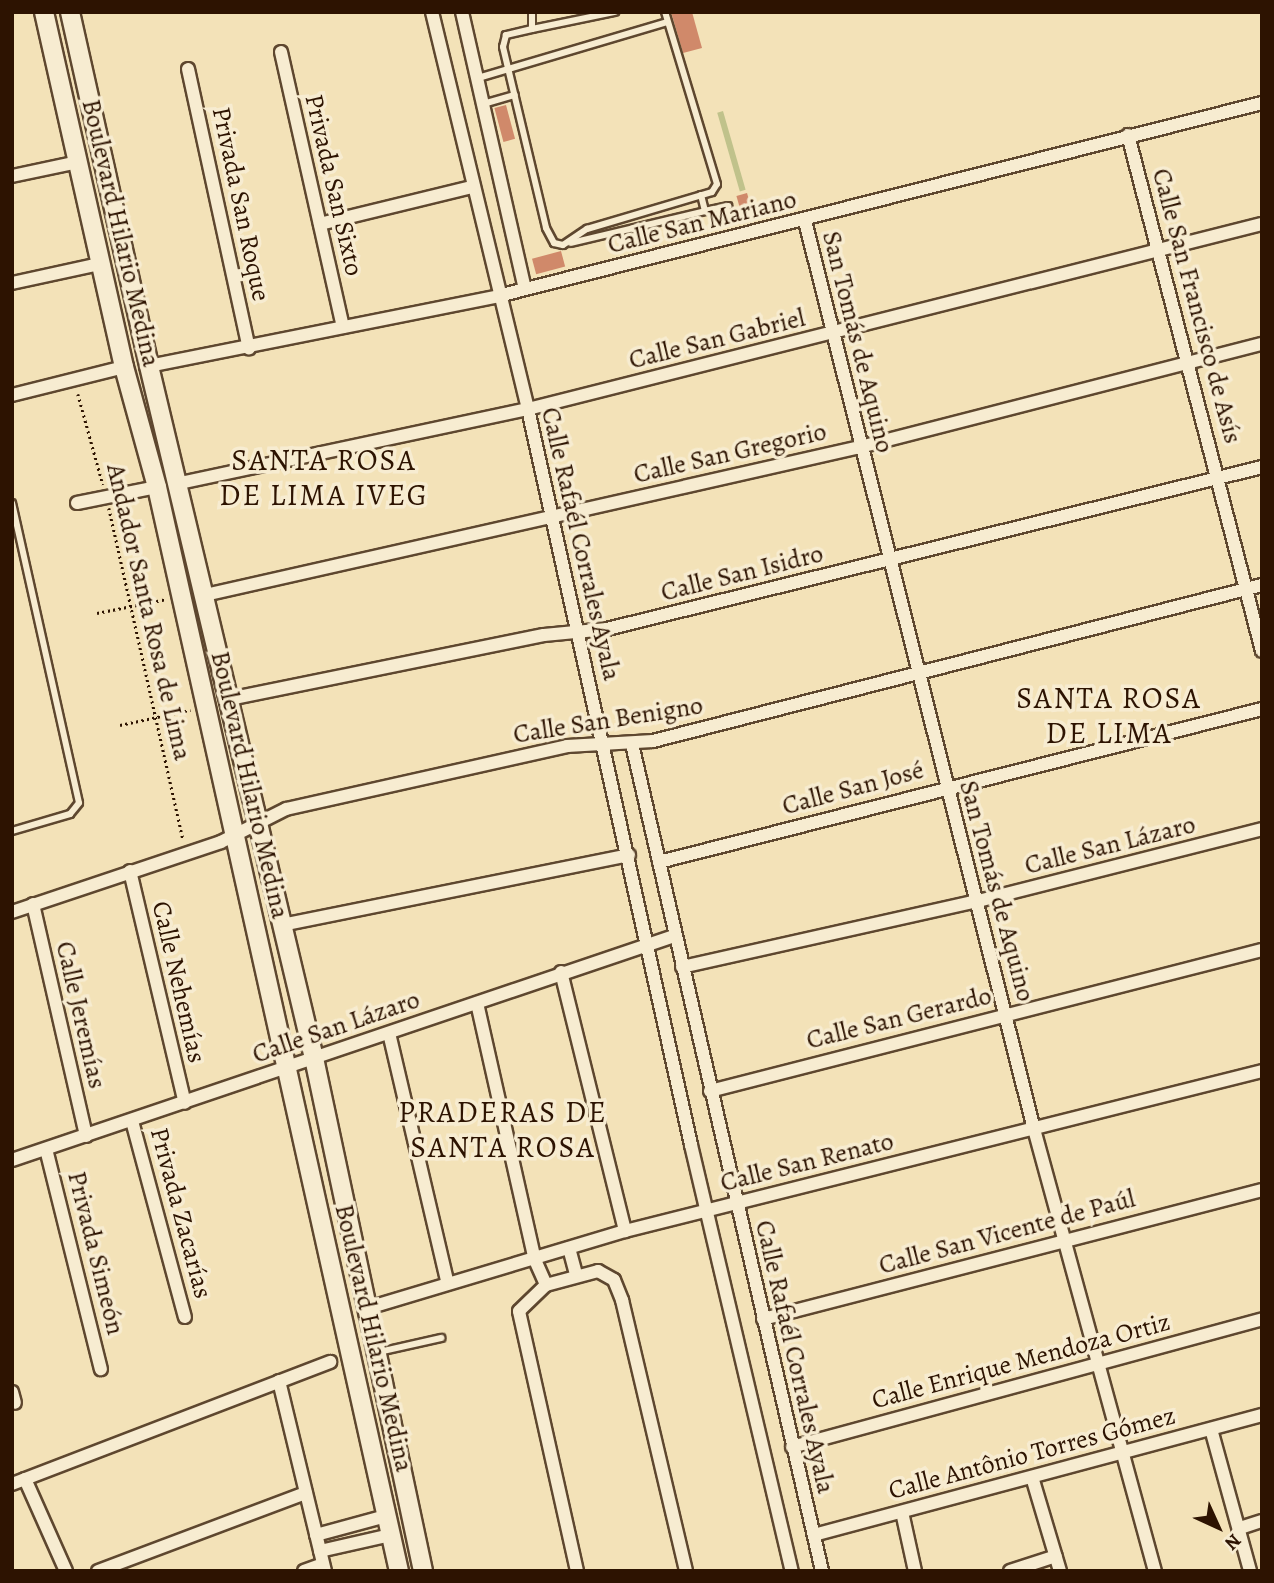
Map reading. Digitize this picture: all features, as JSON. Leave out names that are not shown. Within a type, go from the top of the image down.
[{"type":"main road","name":"Boulevard Hilario Medina","points":[[44,12],[124,367],[157,486],[399,1571]]},
{"type":"main road","name":"Boulevard Hilario Medina","points":[[70,12],[149,366],[180,483],[314,1058],[423,1571]]},
{"type":"street","name":"Calle Rafaél Corrales Ayala","points":[[432,12],[498,296],[528,409],[550,518],[629,855],[707,1211],[792,1571]]},
{"type":"street","points":[[462,12],[525,289]]},
{"type":"street","name":"Privada San Sixto","points":[[281,52],[343,327]]},
{"type":"street","name":"Privada San Roque","points":[[188,69],[249,348]]},
{"type":"street","name":"Calle San Mariano","points":[[149,366],[498,296],[805,221],[1128,135],[1262,103]]},
{"type":"street","name":"Calle San Francisco de Asís","points":[[1128,135],[1262,650]]},
{"type":"street","points":[[12,177],[78,162]]},
{"type":"street","points":[[320,223],[472,187]]},
{"type":"street","name":"San Tomás de Aquino","points":[[805,221],[887,561],[978,901],[1034,1129],[1155,1571]]},
{"type":"street","name":"Calle San Gabriel","points":[[180,483],[528,409],[1262,224]]},
{"type":"street","points":[[12,284],[100,264]]},
{"type":"street","name":"Calle San Gregorio","points":[[205,595],[860,447],[1262,344]]},
{"type":"street","points":[[12,395],[124,367]]},
{"type":"street","name":"Calle San Isidro","points":[[229,699],[576,630],[625,625],[1262,467]]},
{"type":"street","points":[[77,503],[157,486]]},
{"type":"street","name":"Calle San Benigno","points":[[12,912],[235,836],[257,821],[286,809],[568,746],[632,744],[918,675],[1262,585]]},
{"type":"street","name":"Calle San José","points":[[659,862],[946,787],[1262,709]]},
{"type":"street","name":"Calle Rafaél Corrales Ayala","points":[[632,744],[822,1571]]},
{"type":"street","name":"Calle San Lázaro","points":[[682,967],[978,901],[1262,830]]},
{"type":"street","points":[[282,925],[629,855]]},
{"type":"street","name":"Calle Nehemías","points":[[130,871],[184,1103]]},
{"type":"street","name":"Calle Jeremías","points":[[33,905],[86,1136]]},
{"type":"street","name":"Calle San Lázaro","points":[[12,1160],[477,1003],[561,972],[674,936]]},
{"type":"street","name":"Calle San Gerardo","points":[[710,1090],[1262,950]]},
{"type":"street","points":[[561,972],[625,1231]]},
{"type":"street","points":[[477,1003],[535,1260],[545,1285]]},
{"type":"street","points":[[389,1033],[447,1281]]},
{"type":"street","name":"Calle San Renato","points":[[368,1308],[447,1281],[535,1260],[625,1231],[1262,1071]]},
{"type":"street","name":"Privada Zacarías","points":[[132,1121],[185,1317]]},
{"type":"street","name":"Privada Simeón","points":[[47,1149],[101,1368]]},
{"type":"street","name":"Calle San Vicente de Paúl","points":[[763,1319],[1262,1190]]},
{"type":"street","points":[[569,1248],[576,1274]]},
{"type":"street","points":[[577,1571],[519,1323],[519,1311],[526,1301],[545,1285],[576,1274],[598,1271],[618,1288],[686,1571]]},
{"type":"street","name":"Calle Enrique Mendoza Ortiz","points":[[792,1447],[1262,1320]]},
{"type":"street","points":[[12,1484],[330,1362]]},
{"type":"street","points":[[279,1381],[323,1562]]},
{"type":"street","name":"Calle Antônio Torres Gómez","points":[[814,1535],[1262,1415]]},
{"type":"street","points":[[1211,1429],[1250,1571]]},
{"type":"street","points":[[1032,1477],[1060,1571]]},
{"type":"street","points":[[25,1479],[66,1571]]},
{"type":"street","points":[[98,1571],[306,1493]]},
{"type":"street","points":[[902,1512],[915,1571]]},
{"type":"street","points":[[316,1535],[386,1516]]},
{"type":"street","points":[[1240,1528],[1262,1521]]},
{"type":"street","points":[[304,1571],[391,1535]]},
{"type":"street","points":[[1010,1571],[1056,1556]]},
{"type":"lane","points":[[532,12],[532,29]]},
{"type":"lane","points":[[614,12],[506,35],[508,67],[546,228],[554,243],[589,240],[622,233],[727,206]]},
{"type":"lane","points":[[568,243],[587,229],[715,189],[717,179],[664,12]]},
{"type":"lane","points":[[476,78],[667,22]]},
{"type":"lane","points":[[483,104],[515,95]]},
{"type":"lane","points":[[701,195],[705,211]]},
{"type":"lane","points":[[654,208],[659,225]]},
{"type":"lane","points":[[618,220],[622,233]]},
{"type":"lane","points":[[587,229],[589,240]]},
{"type":"lane","points":[[12,503],[79,803],[70,814],[12,831]]},
{"type":"lane","points":[[377,1352],[441,1338]]},
{"type":"path","name":"Andador Santa Rosa de Lima","points":[[74,380],[106,496],[132,606],[186,854]]},
{"type":"path","points":[[97,613],[180,597]]},
{"type":"path","points":[[120,725],[207,707]]},
{"type":"green space","points":[[723,111],[746,190],[740,191],[717,113]]},
{"type":"building","points":[[671,12],[692,12],[702,48],[683,53]]},
{"type":"building","points":[[506,105],[515,139],[503,142],[494,108]]},
{"type":"building","points":[[747,193],[753,214],[742,217],[736,196]]},
{"type":"building","points":[[561,251],[565,266],[536,274],[532,259]]},
{"type":"district","name":"SANTA ROSA DE LIMA IVEG","points":[[324,477]]},
{"type":"district","name":"SANTA ROSA DE LIMA","points":[[1109,715]]},
{"type":"district","name":"PRADERAS DE SANTA ROSA","points":[[503,1129]]}]
